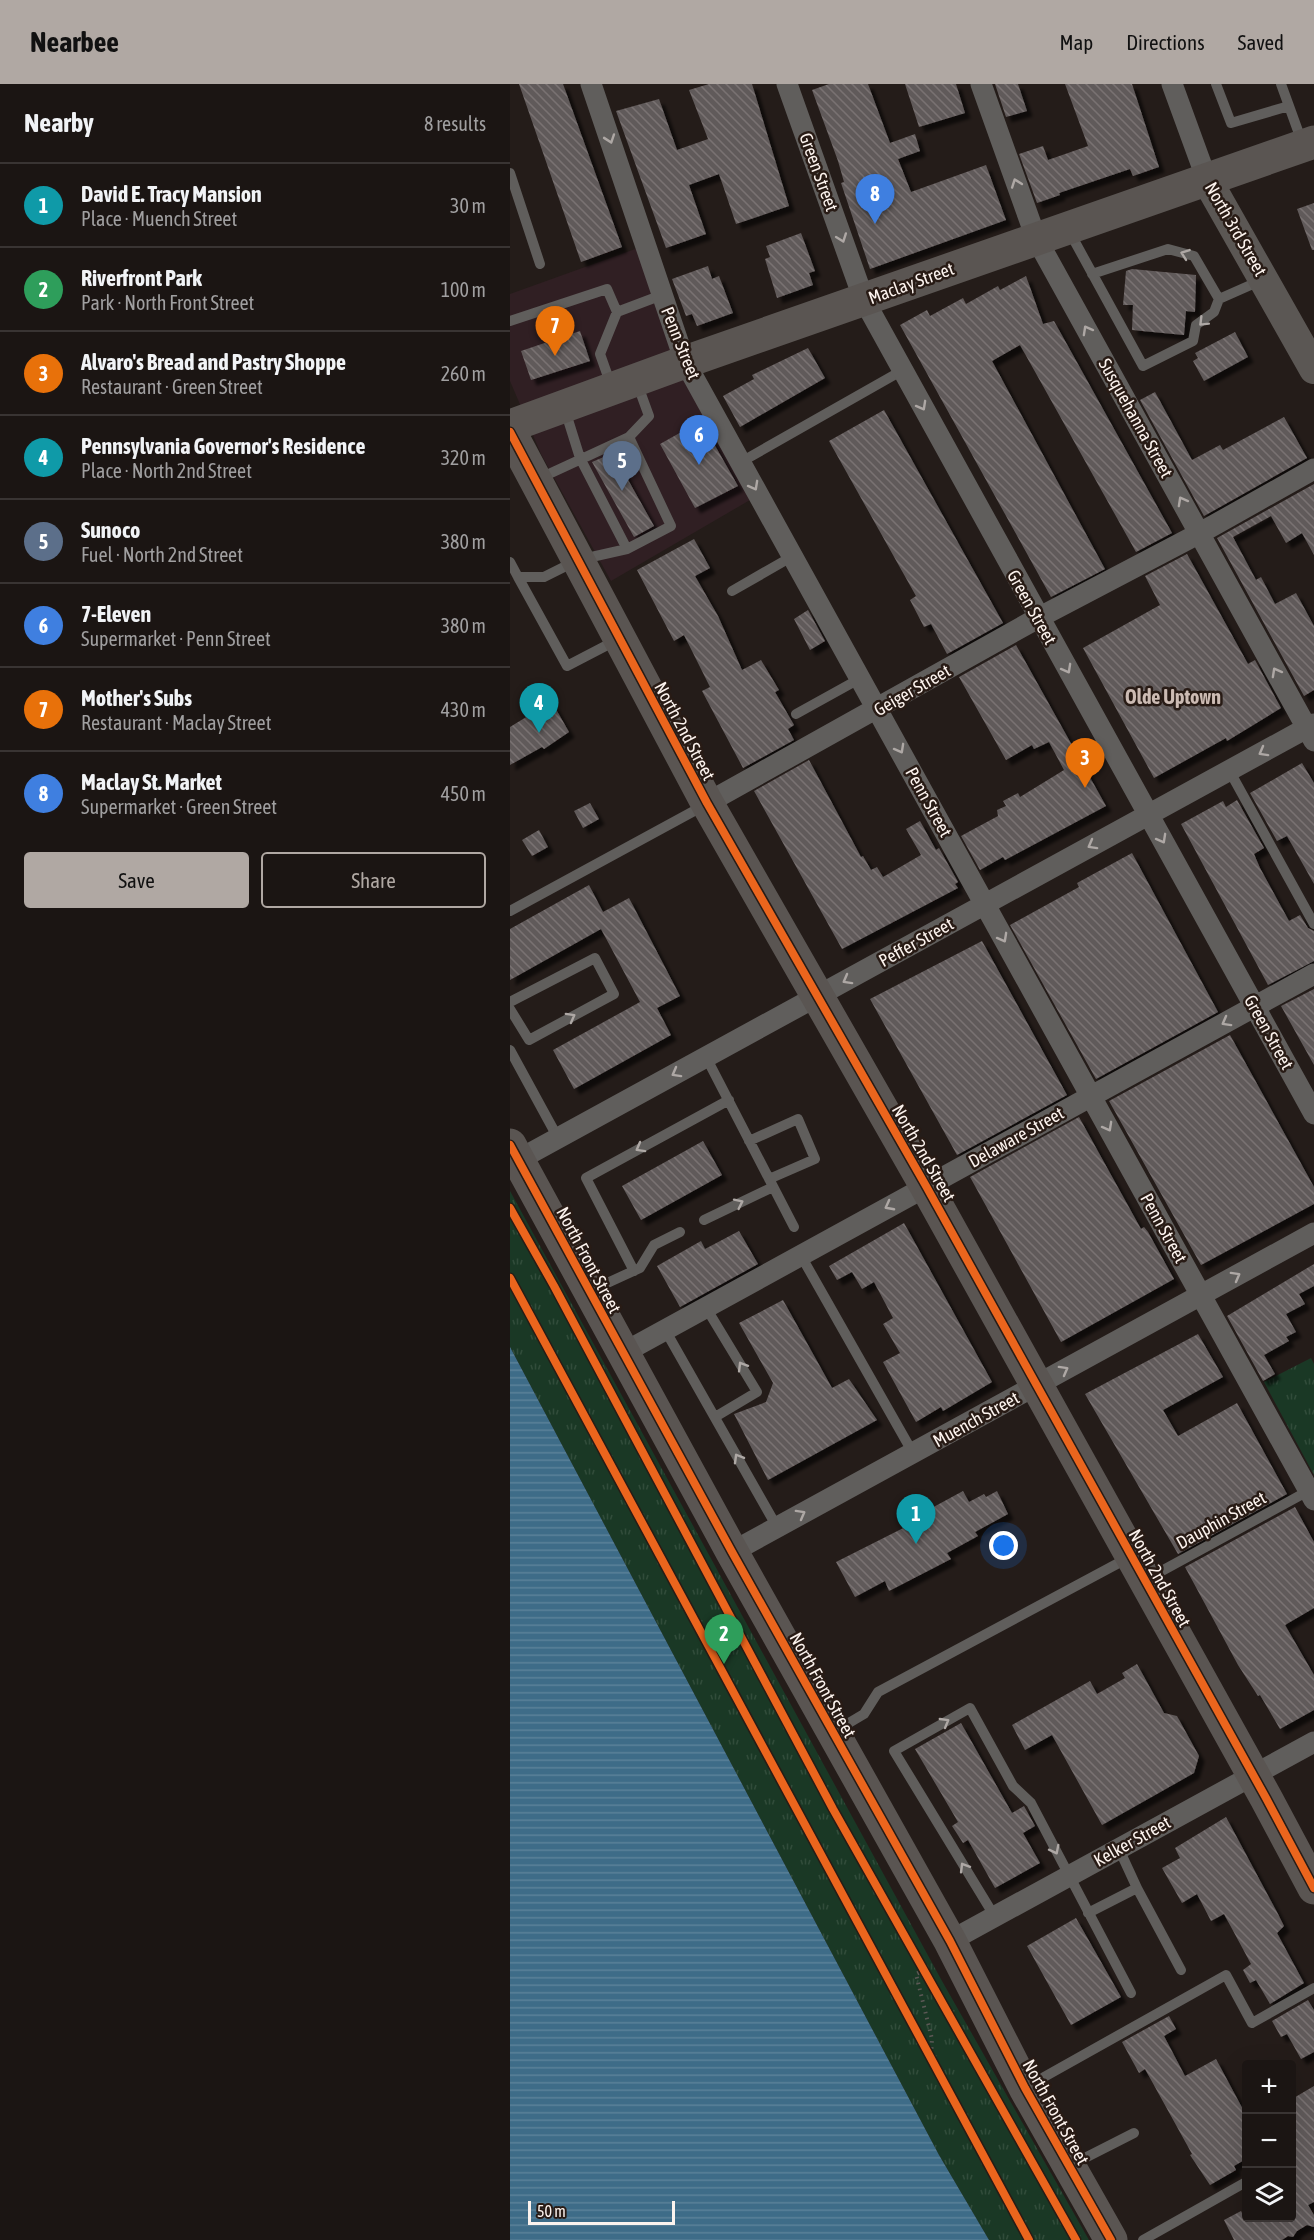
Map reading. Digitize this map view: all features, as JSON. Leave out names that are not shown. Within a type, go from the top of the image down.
[{"type":"main road","name":"Maclay Street","points":[[510,426],[1036,238],[1069,229],[1309,144]]},
{"type":"main road","name":"North 3rd Street","points":[[1207,180],[1314,369]]},
{"type":"main road","name":"North 2nd Street","points":[[510,432],[707,803],[926,1186],[1314,1888]]},
{"type":"main road","name":"North Front Street","points":[[514,1152],[732,1552],[950,1941],[1025,2088],[1111,2240]]},
{"type":"street","name":"Penn Street","points":[[591,84],[685,362],[1312,1493]]},
{"type":"street","name":"Green Street","points":[[787,84],[864,300],[1314,1114]]},
{"type":"street","name":"Susquehanna Street","points":[[981,84],[1036,238],[1311,731]]},
{"type":"street","name":"North 3rd Street","points":[[1172,84],[1207,180]]},
{"type":"street","name":"Geiger Street","points":[[707,803],[1038,618],[1200,534],[1314,469]]},
{"type":"street","name":"Peffer Street","points":[[514,1152],[558,1138],[1229,770],[1311,731]]},
{"type":"street","name":"Delaware Street","points":[[623,1353],[705,1305],[1314,974]]},
{"type":"street","name":"Muench Street","points":[[732,1552],[1314,1233]]},
{"type":"street","name":"Kelker Street","points":[[950,1941],[1314,1742]]},
{"type":"lane","points":[[1216,84],[1230,123],[1289,106]]},
{"type":"lane","points":[[1281,84],[1289,106],[1309,144]]},
{"type":"lane","points":[[510,173],[540,264]]},
{"type":"lane","points":[[1069,229],[1143,366],[1192,341],[1196,326],[1214,312],[1219,299],[1265,279]]},
{"type":"lane","points":[[1092,274],[1168,249],[1194,256],[1219,299]]},
{"type":"lane","points":[[510,321],[607,289],[617,312],[600,354],[649,416],[629,437],[535,480]]},
{"type":"lane","points":[[617,312],[662,295]]},
{"type":"lane","points":[[741,462],[903,370]]},
{"type":"lane","points":[[564,406],[580,458],[627,549]]},
{"type":"lane","points":[[518,577],[544,576],[578,560],[627,549],[671,526],[629,437]]},
{"type":"lane","points":[[732,591],[793,556]]},
{"type":"lane","points":[[510,562],[542,625],[567,666],[620,639]]},
{"type":"lane","points":[[796,714],[861,678]]},
{"type":"lane","points":[[1229,770],[1314,924]]},
{"type":"lane","name":"Geiger Street","points":[[510,911],[707,803]]},
{"type":"lane","points":[[510,1002],[595,958],[614,994],[529,1040],[513,1023],[510,1009]]},
{"type":"lane","points":[[510,1050],[558,1138]]},
{"type":"lane","points":[[706,1057],[794,1227]]},
{"type":"lane","points":[[634,1271],[586,1178],[729,1100]]},
{"type":"lane","points":[[704,1220],[815,1159],[798,1119],[749,1141]]},
{"type":"lane","points":[[590,1291],[640,1268],[654,1245],[680,1232]]},
{"type":"lane","points":[[800,1254],[913,1453]]},
{"type":"lane","points":[[705,1305],[757,1392],[715,1417]]},
{"type":"lane","points":[[664,1328],[777,1527]]},
{"type":"lane","name":"Dauphin Street","points":[[833,1732],[864,1714],[878,1692],[1138,1569],[1312,1493]]},
{"type":"lane","points":[[995,1917],[894,1751],[970,1708],[1013,1786],[1032,1803],[1131,1994]]},
{"type":"lane","points":[[1119,1849],[1181,1970]]},
{"type":"lane","points":[[1088,1913],[1137,1888]]},
{"type":"lane","points":[[1025,2088],[1226,1975],[1252,2023],[1314,1988]]},
{"type":"lane","points":[[1068,2167],[1134,2133]]},
{"type":"lane","points":[[1143,2240],[1242,2184]]},
{"type":"path","points":[[919,1960],[929,1978]]},
{"type":"path","points":[[924,1970],[916,1974],[932,2039],[931,2058]]},
{"type":"path","points":[[920,2038],[936,2067]]},
{"type":"shaded area","points":[[638,248],[750,500],[611,581],[541,454],[510,381],[510,294]]},
{"type":"green space","points":[[510,1191],[942,1981],[1089,2240],[989,2240],[939,2155],[510,1347]]},
{"type":"green space","points":[[1311,1358],[1314,1364],[1314,1475],[1264,1382]]},
{"type":"water","points":[[510,1347],[939,2155],[989,2240],[510,2240]]},
{"type":"building","points":[[519,84],[563,84],[622,247],[581,262]]},
{"type":"building","points":[[709,84],[752,84],[789,206],[736,224],[719,174],[689,185],[706,234],[666,248],[616,111],[659,99],[677,150],[708,139],[689,90]]},
{"type":"building","points":[[829,84],[868,84],[890,143],[915,134],[920,151],[898,159],[911,192],[986,165],[1006,220],[870,269],[841,183],[844,182],[838,161],[812,90]]},
{"type":"building","points":[[905,84],[956,84],[965,113],[919,127]]},
{"type":"building","points":[[995,84],[1018,84],[1027,111],[1006,117]]},
{"type":"building","points":[[1065,84],[1132,84],[1159,167],[1133,176],[1130,169],[1059,193],[1060,195],[1037,203],[1019,154],[1043,146],[1048,160],[1088,146]]},
{"type":"building","points":[[1314,203],[1314,250],[1312,250],[1297,209]]},
{"type":"building","points":[[801,233],[815,271],[809,273],[813,285],[777,298],[765,259],[770,257],[766,246]]},
{"type":"building","points":[[708,266],[712,279],[719,276],[733,313],[697,326],[692,314],[686,316],[672,279]]},
{"type":"building","points":[[1132,269],[1196,275],[1195,312],[1186,311],[1184,335],[1132,330],[1133,305],[1123,305],[1126,271]]},
{"type":"building","points":[[1026,276],[1043,324],[1054,321],[1172,533],[1136,552],[1020,345],[992,361],[1105,569],[1051,597],[900,325],[927,310],[930,316],[963,298],[966,304],[998,286],[1000,290]]},
{"type":"building","points":[[580,331],[590,361],[531,380],[521,351]]},
{"type":"building","points":[[1235,332],[1248,357],[1204,381],[1193,361],[1198,358],[1195,353]]},
{"type":"building","points":[[808,348],[825,378],[740,427],[723,396],[754,379],[752,375]]},
{"type":"building","points":[[1155,392],[1192,460],[1220,445],[1223,450],[1284,417],[1307,458],[1204,516],[1140,400]]},
{"type":"building","points":[[884,410],[1003,623],[947,654],[931,624],[924,627],[910,600],[916,596],[829,441]]},
{"type":"building","points":[[701,421],[738,486],[695,508],[660,444]]},
{"type":"building","points":[[613,453],[654,526],[634,537],[592,462]]},
{"type":"building","points":[[1314,484],[1314,555],[1302,533],[1286,543],[1271,516],[1233,537],[1256,580],[1261,577],[1275,604],[1296,593],[1314,626],[1314,690],[1304,696],[1217,538]]},
{"type":"building","points":[[694,539],[710,568],[695,576],[718,616],[742,670],[761,660],[779,690],[775,692],[794,725],[788,729],[794,740],[743,768],[702,691],[710,687],[684,635],[674,641],[637,570]]},
{"type":"building","points":[[1187,554],[1248,664],[1255,660],[1281,708],[1227,741],[1226,738],[1154,778],[1083,648],[1160,605],[1145,576]]},
{"type":"building","points":[[808,610],[825,641],[810,650],[794,619]]},
{"type":"building","points":[[1016,645],[1106,806],[1005,860],[1003,857],[980,870],[961,836],[998,816],[997,810],[1006,806],[1003,801],[1018,793],[1020,797],[1064,770],[1049,742],[1034,749],[1032,745],[1006,760],[959,677]]},
{"type":"building","points":[[549,703],[550,706],[553,704],[569,732],[544,749],[542,747],[510,765],[510,727]]},
{"type":"building","points":[[809,760],[861,857],[863,856],[871,870],[877,867],[883,877],[921,855],[906,829],[920,821],[936,850],[939,848],[958,882],[955,884],[958,888],[842,949],[754,791]]},
{"type":"building","points":[[1302,763],[1314,783],[1314,884],[1287,836],[1277,841],[1250,793]]},
{"type":"building","points":[[1237,800],[1264,848],[1254,854],[1289,921],[1300,915],[1308,928],[1314,931],[1314,961],[1268,985],[1181,824],[1223,801],[1226,807]]},
{"type":"building","points":[[590,803],[599,819],[583,828],[574,811]]},
{"type":"building","points":[[539,830],[548,847],[532,856],[522,840]]},
{"type":"building","points":[[1132,853],[1218,1012],[1096,1079],[1010,925],[1079,887],[1077,883]]},
{"type":"building","points":[[589,885],[603,912],[629,898],[680,996],[657,1008],[671,1035],[574,1089],[553,1050],[640,1002],[601,929],[510,980],[510,929]]},
{"type":"building","points":[[982,941],[1067,1095],[957,1155],[870,999]]},
{"type":"building","points":[[1314,989],[1314,1065],[1281,1006]]},
{"type":"building","points":[[1230,1035],[1314,1187],[1314,1204],[1201,1265],[1109,1101]]},
{"type":"building","points":[[1079,1117],[1141,1229],[1144,1227],[1148,1232],[1174,1279],[1061,1342],[970,1177]]},
{"type":"building","points":[[703,1141],[722,1175],[641,1220],[622,1186]]},
{"type":"building","points":[[904,1223],[992,1382],[943,1411],[941,1407],[916,1422],[883,1362],[900,1353],[883,1324],[893,1318],[874,1282],[862,1289],[852,1272],[837,1280],[829,1266]]},
{"type":"building","points":[[739,1231],[758,1264],[680,1307],[657,1266],[701,1241],[705,1249]]},
{"type":"building","points":[[1314,1264],[1314,1286],[1299,1294],[1305,1304],[1286,1314],[1296,1332],[1286,1337],[1289,1341],[1264,1355],[1275,1374],[1263,1381],[1227,1316]]},
{"type":"building","points":[[783,1300],[832,1388],[849,1379],[877,1420],[768,1480],[734,1414],[766,1402],[773,1383],[739,1323]]},
{"type":"building","points":[[1198,1334],[1223,1377],[1163,1410],[1178,1436],[1237,1403],[1287,1494],[1178,1554],[1085,1394]]},
{"type":"building","points":[[963,1491],[969,1502],[984,1494],[986,1497],[997,1491],[1008,1514],[975,1532],[978,1536],[947,1553],[951,1559],[889,1591],[885,1581],[855,1597],[836,1562],[931,1514],[928,1510]]},
{"type":"building","points":[[1295,1507],[1314,1542],[1314,1608],[1285,1625],[1314,1675],[1314,1710],[1280,1729],[1260,1695],[1258,1696],[1238,1665],[1185,1567]]},
{"type":"building","points":[[1137,1664],[1164,1713],[1177,1716],[1199,1756],[1194,1773],[1102,1825],[1052,1735],[1025,1750],[1012,1725],[1090,1681],[1097,1694],[1125,1678],[1122,1673]]},
{"type":"building","points":[[961,1723],[1012,1813],[1024,1806],[1035,1826],[1023,1833],[1040,1863],[995,1888],[968,1840],[963,1843],[952,1826],[958,1822],[915,1749]]},
{"type":"building","points":[[1226,1817],[1284,1926],[1277,1933],[1304,1983],[1270,2004],[1256,1980],[1250,1983],[1243,1970],[1251,1964],[1224,1914],[1211,1921],[1197,1894],[1182,1903],[1162,1868],[1180,1858],[1175,1848]]},
{"type":"building","points":[[1076,1918],[1121,1997],[1071,2025],[1027,1946]]},
{"type":"building","points":[[1308,2000],[1314,2010],[1314,2052],[1301,2059],[1287,2034],[1281,2037],[1272,2021]]},
{"type":"building","points":[[1169,2016],[1176,2029],[1164,2036],[1185,2076],[1216,2059],[1242,2108],[1242,2161],[1234,2166],[1236,2170],[1210,2185],[1190,2155],[1192,2154],[1145,2069],[1139,2073],[1122,2042]]},
{"type":"building","points":[[1314,2086],[1314,2202],[1308,2205],[1314,2215],[1314,2227],[1307,2225],[1297,2231],[1293,2237],[1288,2236],[1282,2240],[1234,2240],[1224,2220],[1241,2211],[1242,2222],[1296,2222],[1296,2097]]},
{"type":"cycle path","points":[[510,432],[707,803],[926,1186],[1314,1888]]},
{"type":"cycle path","points":[[510,1145],[732,1552],[950,1941],[1025,2088],[1111,2240]]},
{"type":"cycle path","points":[[510,1208],[554,1286],[833,1809],[1076,2240]]},
{"type":"cycle path","points":[[510,1278],[1029,2240]]},
{"type":"place","name":"Maclay St. Market","points":[[875,224]]},
{"type":"place","name":"Mother's Subs","points":[[555,356]]},
{"type":"place","name":"7-Eleven","points":[[699,465]]},
{"type":"place","name":"Sunoco","points":[[622,491]]},
{"type":"place","name":"Pennsylvania Governor's Residence","points":[[539,733]]},
{"type":"place","name":"Alvaro's Bread and Pastry Shoppe","points":[[1085,788]]},
{"type":"place","name":"David E. Tracy Mansion","points":[[916,1544]]},
{"type":"place","name":"Riverfront Park","points":[[724,1664]]},
{"type":"district","name":"Olde Uptown","points":[[1173,696]]}]
